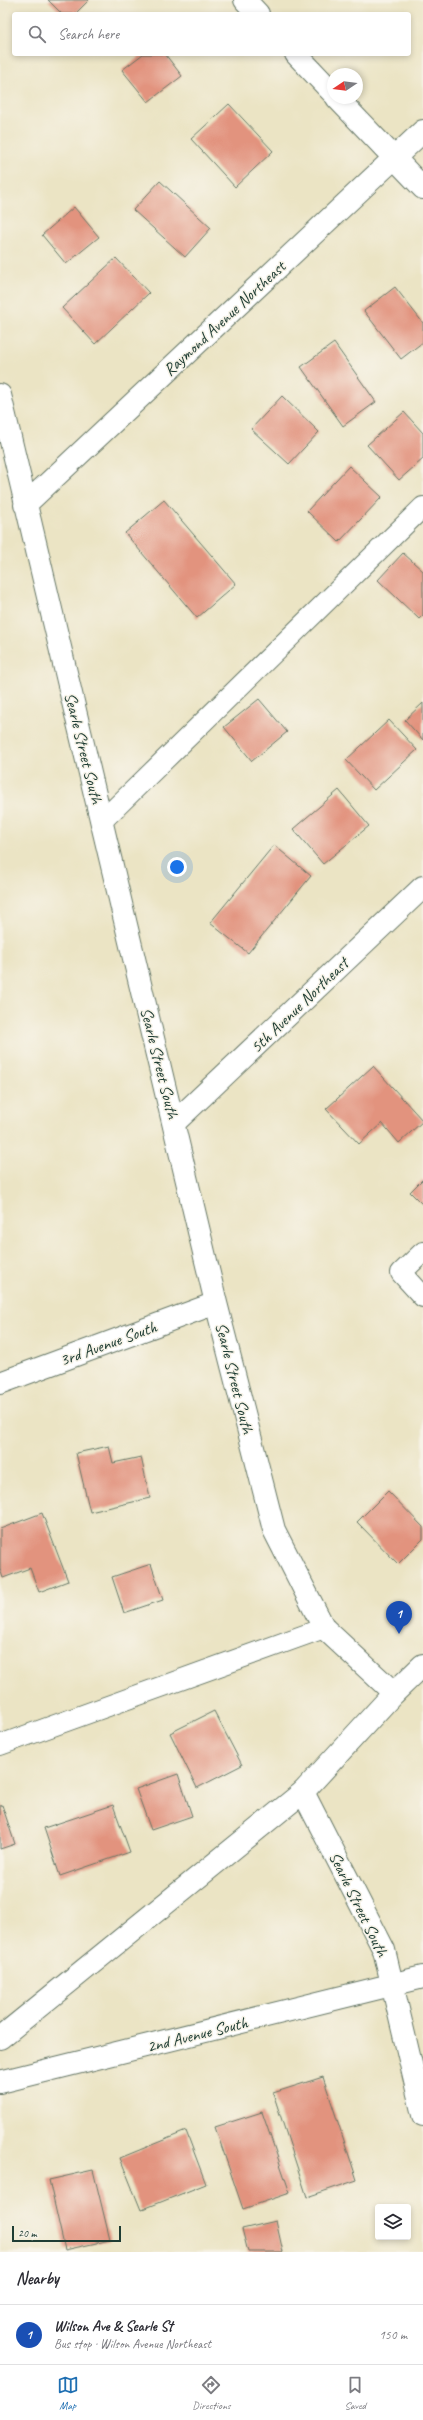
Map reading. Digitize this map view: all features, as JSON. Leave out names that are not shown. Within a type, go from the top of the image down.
[{"type":"street","points":[[245,0],[256,12]]},
{"type":"street","points":[[298,56],[327,87]]},
{"type":"street","points":[[343,104],[423,188]]},
{"type":"street","name":"Raymond Avenue Northeast","points":[[25,505],[423,131]]},
{"type":"street","name":"Searle Street South","points":[[0,396],[216,1303],[274,1530],[324,1628],[394,1693]]},
{"type":"street","name":"5th Avenue Northeast","points":[[174,1123],[423,887]]},
{"type":"street","name":"3rd Avenue South","points":[[0,1383],[216,1303]]},
{"type":"street","points":[[0,2038],[303,1792],[394,1693],[423,1665]]},
{"type":"street","name":"Searle Street South","points":[[303,1792],[384,1950],[394,1985],[423,2115]]},
{"type":"street","name":"2nd Avenue South","points":[[0,2082],[423,1977]]},
{"type":"lane","points":[[102,822],[423,507]]},
{"type":"lane","points":[[423,1252],[400,1274],[423,1297]]},
{"type":"lane","points":[[0,1745],[324,1628]]},
{"type":"building","points":[[48,0],[89,0],[77,12],[60,12]]},
{"type":"building","points":[[140,56],[167,56],[182,76],[148,102],[122,70]]},
{"type":"building","points":[[229,104],[273,151],[235,187],[191,139]]},
{"type":"building","points":[[160,181],[211,228],[185,257],[133,210]]},
{"type":"building","points":[[74,207],[99,237],[66,264],[42,235]]},
{"type":"building","points":[[116,258],[149,293],[95,344],[62,308]]},
{"type":"building","points":[[395,287],[423,323],[423,342],[401,359],[364,311]]},
{"type":"building","points":[[334,343],[376,402],[343,426],[301,367]]},
{"type":"building","points":[[282,396],[319,432],[289,464],[251,429]]},
{"type":"building","points":[[404,412],[423,433],[423,459],[399,480],[367,445]]},
{"type":"building","points":[[349,466],[382,497],[339,542],[307,511]]},
{"type":"building","points":[[164,500],[236,584],[197,618],[125,533]]},
{"type":"building","points":[[403,553],[423,571],[423,615],[419,619],[378,580]]},
{"type":"building","points":[[259,699],[287,732],[252,761],[224,727]]},
{"type":"building","points":[[423,703],[423,740],[405,720]]},
{"type":"building","points":[[389,720],[417,750],[374,790],[346,760]]},
{"type":"building","points":[[339,790],[369,826],[323,864],[293,829]]},
{"type":"building","points":[[274,845],[311,876],[248,953],[210,923]]},
{"type":"building","points":[[373,1066],[423,1121],[399,1143],[382,1123],[359,1144],[326,1109]]},
{"type":"building","points":[[423,1179],[423,1205],[410,1192]]},
{"type":"building","points":[[109,1446],[113,1463],[141,1457],[150,1498],[90,1512],[76,1453]]},
{"type":"building","points":[[388,1491],[423,1527],[423,1539],[398,1564],[357,1522]]},
{"type":"building","points":[[42,1513],[68,1581],[39,1592],[30,1568],[3,1578],[0,1569],[0,1529]]},
{"type":"building","points":[[151,1564],[163,1600],[124,1613],[112,1577]]},
{"type":"building","points":[[214,1711],[242,1765],[197,1788],[170,1733]]},
{"type":"building","points":[[178,1774],[192,1816],[151,1830],[136,1789]]},
{"type":"building","points":[[2,1805],[15,1844],[0,1849],[0,1806]]},
{"type":"building","points":[[113,1805],[130,1852],[60,1876],[44,1828]]},
{"type":"building","points":[[323,2077],[357,2180],[307,2197],[273,2093]]},
{"type":"building","points":[[262,2112],[290,2193],[243,2209],[215,2127]]},
{"type":"building","points":[[186,2131],[206,2184],[141,2210],[120,2158]]},
{"type":"building","points":[[93,2170],[110,2240],[65,2250],[49,2180]]},
{"type":"building","points":[[276,2221],[283,2252],[248,2252],[242,2229]]},
{"type":"place","name":"Wilson Ave & Searle St","points":[[399,1634]]}]
